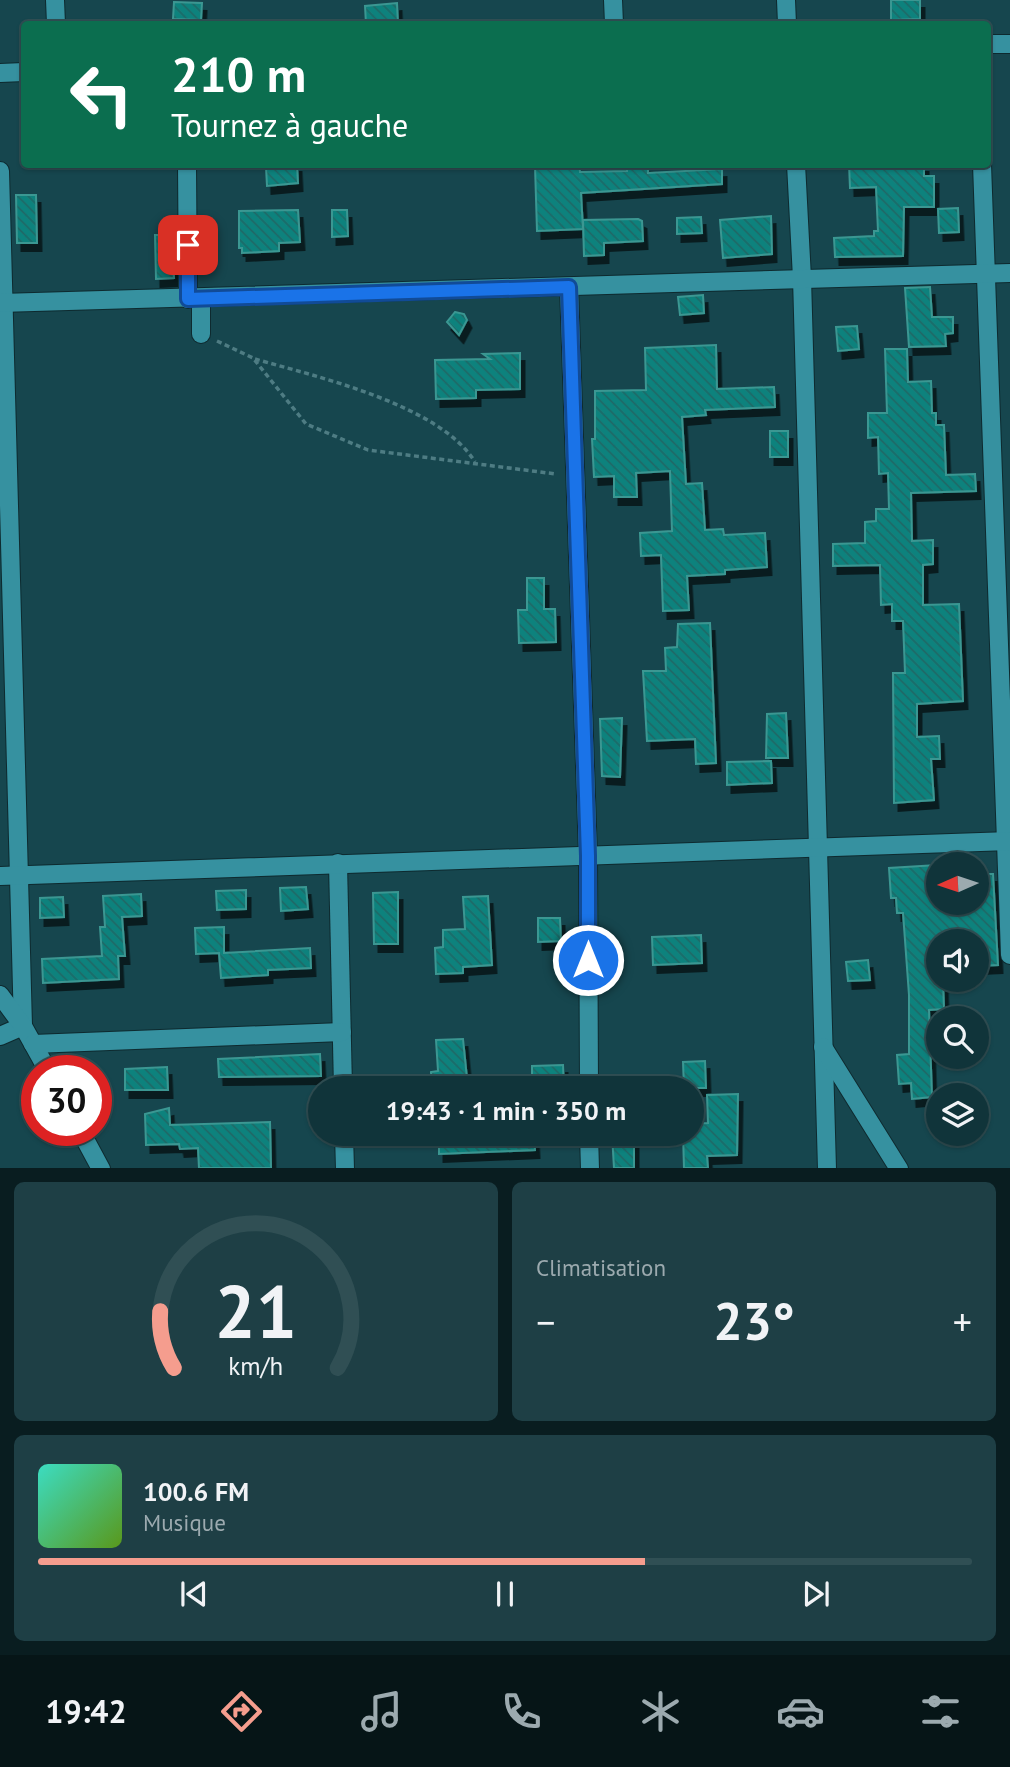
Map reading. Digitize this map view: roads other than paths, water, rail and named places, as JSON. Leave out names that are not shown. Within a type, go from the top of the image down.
[{"type":"street","points":[[55,0],[56,21]]},
{"type":"street","points":[[613,0],[614,21]]},
{"type":"street","points":[[786,0],[788,21]]},
{"type":"street","points":[[991,44],[1010,44]]},
{"type":"street","points":[[0,73],[21,72]]},
{"type":"street","points":[[187,168],[195,299],[201,334]]},
{"type":"street","points":[[796,168],[802,278],[827,1168]]},
{"type":"street","points":[[982,168],[1010,955]]},
{"type":"street","points":[[0,171],[6,630],[21,875],[23,1026]]},
{"type":"street","points":[[2,303],[1010,273]]},
{"type":"street","points":[[569,287],[588,856],[589,1076]]},
{"type":"street","points":[[0,876],[1008,841]]},
{"type":"street","points":[[338,863],[343,1076]]},
{"type":"street","points":[[0,995],[23,1026],[39,1055]]},
{"type":"street","points":[[0,1036],[23,1026]]},
{"type":"street","points":[[33,1044],[342,1032]]},
{"type":"street","points":[[823,1047],[900,1168]]},
{"type":"street","points":[[89,1146],[101,1168]]},
{"type":"street","points":[[344,1146],[345,1168]]},
{"type":"street","points":[[589,1146],[590,1168]]}]
